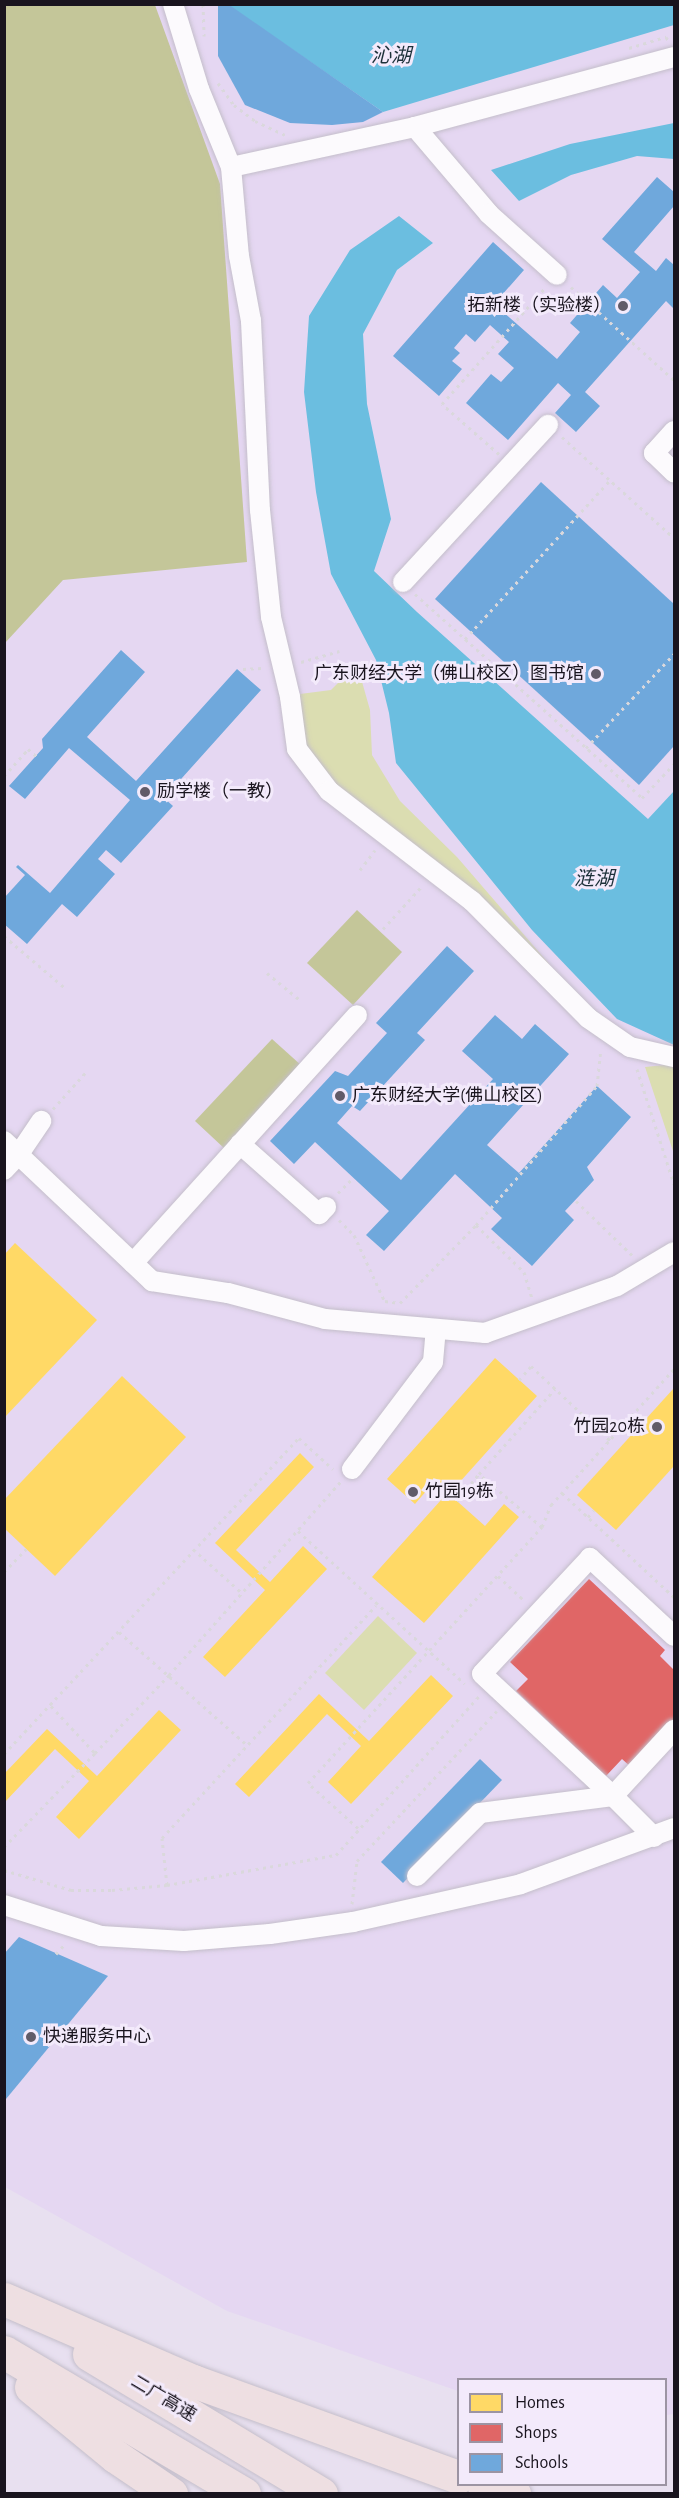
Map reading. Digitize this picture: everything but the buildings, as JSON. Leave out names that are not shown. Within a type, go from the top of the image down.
[{"type":"highway","points":[[4,2299],[193,2381],[457,2476]]},
{"type":"highway","name":"二广高速","points":[[4,2304],[321,2493]]},
{"type":"highway","points":[[4,2352],[244,2493]]},
{"type":"highway","points":[[4,2365],[115,2456],[171,2493]]},
{"type":"highway","points":[[490,2486],[514,2493]]},
{"type":"street","points":[[173,4],[199,89],[231,167],[239,256],[251,321],[260,510],[271,617],[283,667],[297,749],[329,790],[472,902],[588,1018],[630,1047],[675,1057]]},
{"type":"street","points":[[231,167],[415,127],[672,50]]},
{"type":"street","points":[[415,127],[489,214],[557,275]]},
{"type":"street","points":[[403,582],[548,425]]},
{"type":"street","points":[[675,431],[654,453],[675,472]]},
{"type":"street","points":[[133,1263],[357,1015]]},
{"type":"street","points":[[4,1170],[19,1154],[41,1121]]},
{"type":"street","points":[[4,1141],[152,1281],[228,1293],[325,1319],[485,1333],[537,1317],[617,1286],[675,1252]]},
{"type":"street","points":[[240,1144],[319,1214],[326,1207]]},
{"type":"street","points":[[352,1469],[433,1362],[436,1330]]},
{"type":"street","points":[[654,1837],[482,1674],[590,1558],[675,1636]]},
{"type":"street","points":[[417,1876],[480,1813],[613,1796],[675,1730]]},
{"type":"street","points":[[4,1905],[101,1936],[184,1941],[270,1934],[349,1923],[521,1884],[675,1828]]},
{"type":"path","points":[[621,50],[666,37],[672,50]]},
{"type":"path","points":[[213,73],[234,105],[255,121],[295,138]]},
{"type":"path","points":[[511,465],[442,404],[557,275],[675,380]]},
{"type":"path","points":[[548,425],[675,538]]},
{"type":"path","points":[[465,639],[610,480]]},
{"type":"path","points":[[403,582],[642,798],[675,764]]},
{"type":"path","points":[[283,667],[339,651]]},
{"type":"path","points":[[586,748],[675,654]]},
{"type":"path","points":[[4,776],[28,749],[36,756]]},
{"type":"path","points":[[360,870],[386,836]]},
{"type":"path","points":[[383,929],[434,873]]},
{"type":"path","points":[[4,936],[65,988]]},
{"type":"path","points":[[267,973],[300,1000]]},
{"type":"path","points":[[385,1301],[400,1303],[476,1225],[597,1086],[604,1029]]},
{"type":"path","points":[[630,1047],[675,1184]]},
{"type":"path","points":[[41,1121],[86,1072]]},
{"type":"path","points":[[576,1201],[627,1251]]},
{"type":"path","points":[[326,1207],[354,1235],[385,1301],[378,1324]]},
{"type":"path","points":[[476,1225],[524,1272],[537,1317]]},
{"type":"path","points":[[519,1380],[531,1366],[611,1441]]},
{"type":"path","points":[[359,1828],[308,1783],[542,1527],[551,1505],[675,1369]]},
{"type":"path","points":[[457,1501],[555,1389]]},
{"type":"path","points":[[4,1754],[299,1438],[344,1479],[169,1675],[4,1847]]},
{"type":"path","points":[[479,1474],[542,1527]]},
{"type":"path","points":[[562,1493],[675,1598]]},
{"type":"path","points":[[588,1516],[594,1510]]},
{"type":"path","points":[[4,1870],[71,1890],[166,1886],[336,1855],[479,1697],[298,1531]]},
{"type":"path","points":[[4,1572],[26,1549]]},
{"type":"path","points":[[194,1549],[242,1593]]},
{"type":"path","points":[[498,1576],[539,1613]]},
{"type":"path","points":[[166,1886],[162,1838],[376,1604]]},
{"type":"path","points":[[119,1632],[247,1745]]},
{"type":"path","points":[[349,1923],[357,1861],[509,1699]]},
{"type":"path","points":[[51,1706],[95,1753]]},
{"type":"shaded area","name":"广东财经大学(佛山校区)","points":[[5,5],[674,5],[674,2414],[667,2415],[667,2378],[457,2378],[457,2391],[227,2311],[5,2187]]},
{"type":"green space","points":[[5,4],[155,5],[220,184],[247,562],[63,580],[5,643]]},
{"type":"green space","points":[[357,664],[370,710],[372,755],[400,801],[457,857],[550,965],[522,946],[339,790],[303,747],[300,694],[331,690]]},
{"type":"green space","points":[[357,910],[402,952],[353,1005],[307,963]]},
{"type":"green space","points":[[272,1039],[302,1066],[225,1149],[195,1121]]},
{"type":"green space","points":[[674,1064],[674,1154],[645,1067]]},
{"type":"green space","points":[[378,1616],[417,1653],[364,1710],[325,1673]]},
{"type":"water","name":"沁湖","points":[[674,4],[674,25],[383,112],[228,5]]},
{"type":"water","points":[[674,123],[674,159],[637,156],[571,175],[519,201],[491,170],[570,144]]},
{"type":"water","name":"涟湖","points":[[399,216],[433,243],[397,270],[363,334],[367,404],[391,519],[374,571],[648,819],[674,791],[674,1045],[617,1019],[532,930],[396,763],[389,713],[376,660],[331,574],[316,492],[304,392],[309,316],[350,250]]},
{"type":"place","name":"拓新楼（实验楼）","points":[[623,306]]},
{"type":"place","name":"广东财经大学（佛山校区）图书馆","points":[[596,674]]},
{"type":"place","name":"励学楼（一教）","points":[[145,792]]},
{"type":"place","name":"广东财经大学(佛山校区)","points":[[340,1096]]},
{"type":"place","name":"竹园20栋","points":[[657,1427]]},
{"type":"place","name":"竹园19栋","points":[[413,1492]]},
{"type":"place","name":"快递服务中心","points":[[31,2037]]}]
